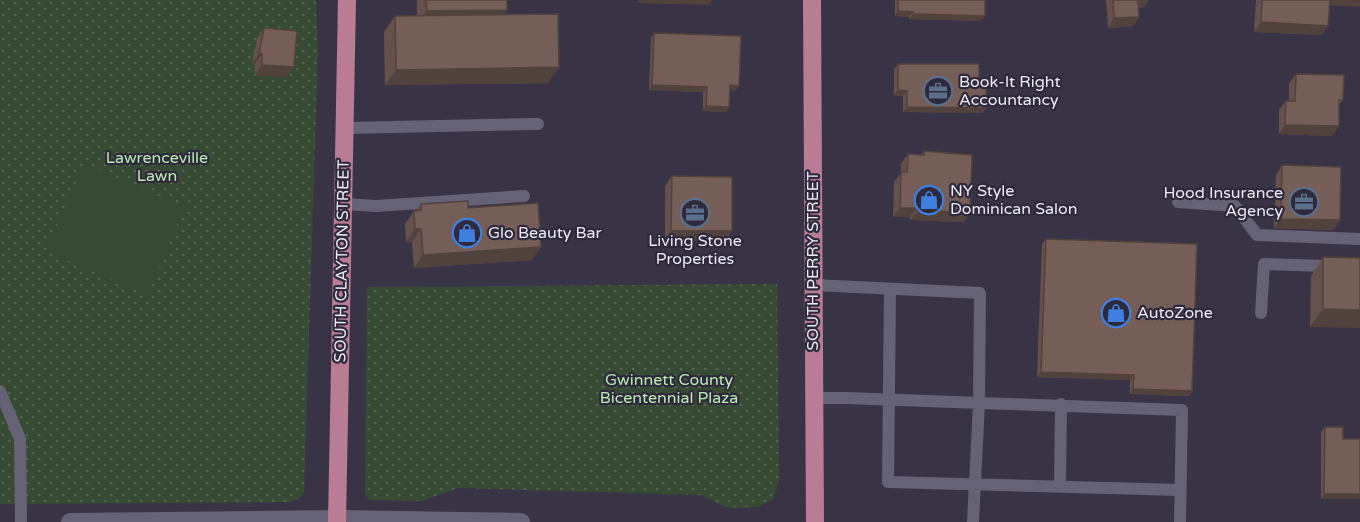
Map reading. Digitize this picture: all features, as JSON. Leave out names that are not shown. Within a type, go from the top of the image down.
[{"type":"main road","name":"SOUTH CLAYTON STREET","points":[[337,520],[346,0]]},
{"type":"main road","name":"SOUTH PERRY STREET","points":[[812,0],[814,522]]},
{"type":"street","points":[[70,522],[337,520],[521,522]]},
{"type":"lane","points":[[345,128],[538,124]]},
{"type":"lane","points":[[344,204],[376,206],[524,196]]},
{"type":"lane","points":[[1178,202],[1235,206],[1257,235],[1360,239]]},
{"type":"lane","points":[[1261,313],[1264,264],[1360,267]]},
{"type":"lane","points":[[814,285],[980,293],[979,403],[973,522]]},
{"type":"lane","points":[[890,290],[888,482],[1180,490]]},
{"type":"lane","points":[[0,391],[20,440],[21,522]]},
{"type":"lane","points":[[815,398],[1061,404],[1182,410],[1180,522]]},
{"type":"lane","points":[[1060,486],[1061,404]]},
{"type":"green space","name":"Lawrenceville Lawn","points":[[0,0],[316,0],[318,48],[304,492],[299,499],[290,502],[0,504]]},
{"type":"green space","points":[[84,164],[185,207],[147,295],[46,251]]},
{"type":"green space","name":"Gwinnett County Bicentennial Plaza","points":[[777,284],[779,480],[773,499],[757,507],[728,508],[700,495],[458,488],[422,501],[369,500],[365,493],[367,287]]},
{"type":"building","points":[[426,0],[507,0],[507,10],[427,11]]},
{"type":"building","points":[[898,0],[985,0],[985,16],[913,14],[913,12],[898,11]]},
{"type":"building","points":[[1113,0],[1138,0],[1139,17],[1114,18]]},
{"type":"building","points":[[1262,0],[1330,0],[1328,26],[1261,22]]},
{"type":"building","points":[[558,14],[559,67],[396,70],[395,16]]},
{"type":"building","points":[[264,28],[297,31],[294,67],[262,65],[262,54],[259,54]]},
{"type":"building","points":[[654,33],[741,36],[739,86],[730,85],[729,107],[706,106],[707,87],[652,85]]},
{"type":"building","name":"Book-It Right Accountancy","points":[[898,64],[979,64],[979,82],[986,82],[986,108],[907,107],[907,91],[898,90]]},
{"type":"building","points":[[1296,74],[1344,75],[1343,100],[1339,100],[1339,126],[1285,125],[1286,101],[1295,101]]},
{"type":"building","name":"NY Style Dominican Salon","points":[[924,151],[972,155],[970,212],[917,211],[917,208],[900,208],[901,172],[907,172],[908,154],[924,155]]},
{"type":"building","name":"Hood Insurance Agency","points":[[1282,165],[1341,167],[1340,220],[1281,219]]},
{"type":"building","name":"Living Stone Properties","points":[[672,176],[732,177],[732,231],[671,231]]},
{"type":"building","name":"Glo Beauty Bar","points":[[468,201],[468,208],[538,203],[541,247],[423,255],[421,229],[415,229],[414,211],[421,210],[421,204]]},
{"type":"building","name":"AutoZone","points":[[1046,239],[1197,244],[1192,391],[1133,389],[1134,375],[1041,372]]},
{"type":"building","points":[[1323,257],[1360,258],[1360,310],[1323,309]]},
{"type":"building","points":[[1325,427],[1343,427],[1343,439],[1360,439],[1360,494],[1324,494]]},
{"type":"place","name":"Book-It Right Accountancy","points":[[938,91]]},
{"type":"place","name":"NY Style Dominican Salon","points":[[929,200]]},
{"type":"place","name":"Hood Insurance Agency","points":[[1304,202]]},
{"type":"place","name":"Living Stone Properties","points":[[695,213]]},
{"type":"place","name":"Glo Beauty Bar","points":[[467,233]]},
{"type":"place","name":"AutoZone","points":[[1116,313]]}]
